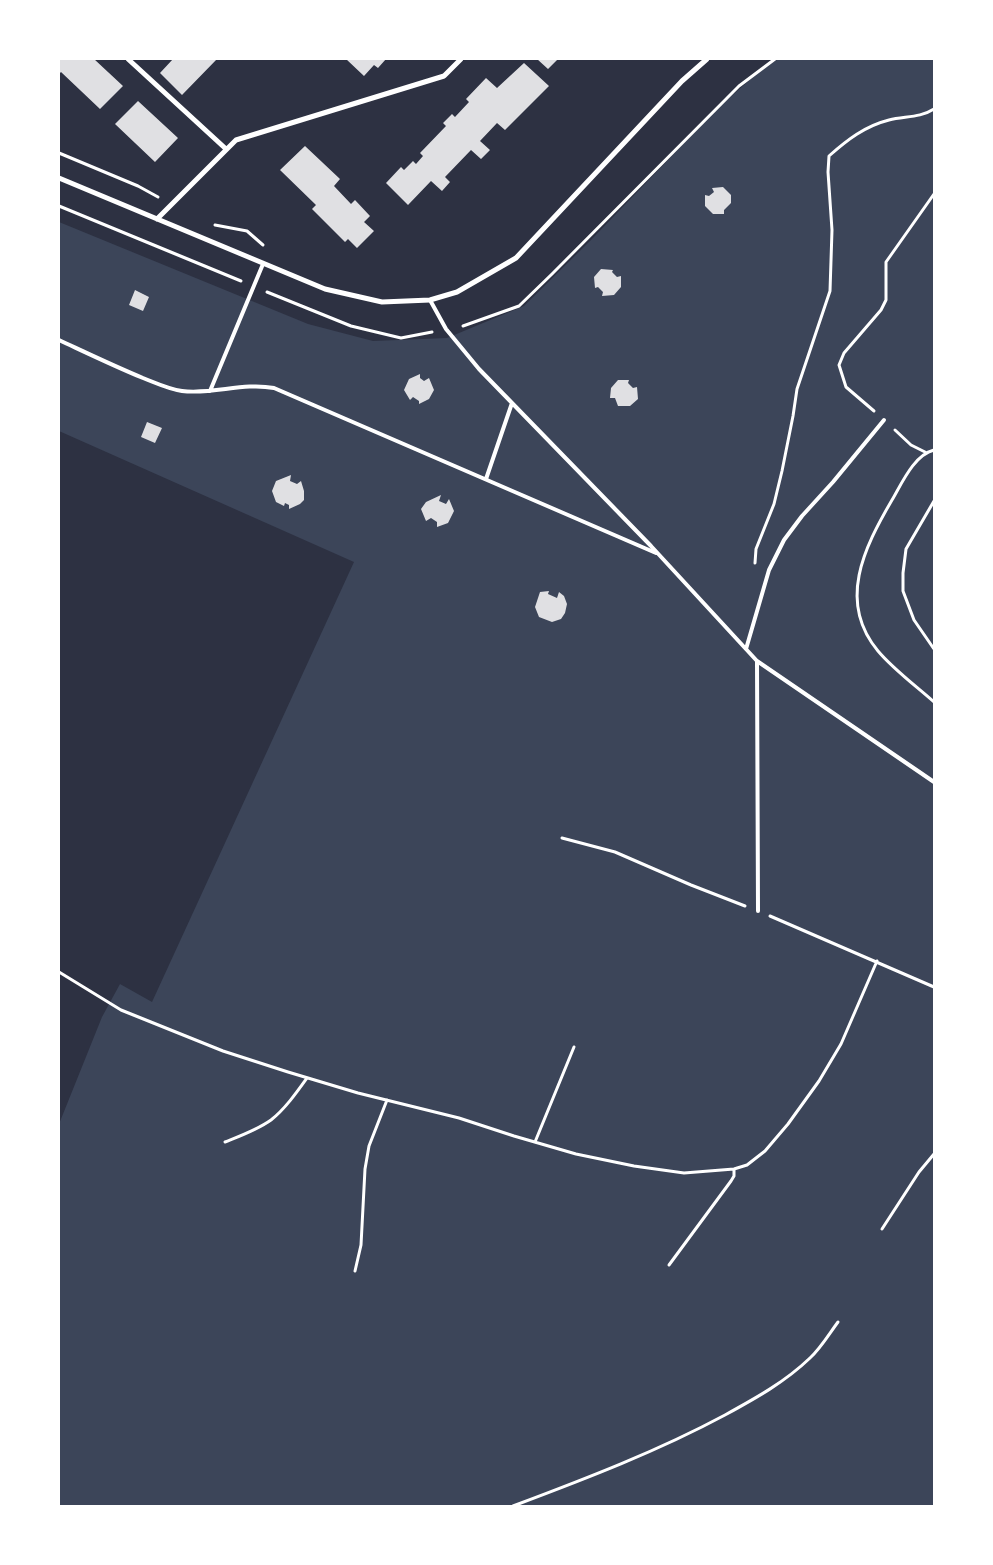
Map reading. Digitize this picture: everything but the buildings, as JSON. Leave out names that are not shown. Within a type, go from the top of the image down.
[{"type":"street","points":[[128,59],[226,150]]},
{"type":"street","points":[[157,219],[236,140],[444,76],[461,59]]},
{"type":"street","points":[[59,178],[325,289],[382,302],[430,300],[457,292],[516,258],[682,81],[707,59]]},
{"type":"lane","points":[[210,391],[263,264]]},
{"type":"lane","points":[[430,300],[446,329],[479,370],[658,554],[757,660],[934,782]]},
{"type":"lane","points":[[59,340],[167,388],[198,392],[252,386],[274,388],[658,554]]},
{"type":"lane","points":[[486,479],[512,403]]},
{"type":"lane","points":[[746,649],[769,570],[784,540],[802,516],[884,420]]},
{"type":"lane","points":[[757,660],[758,911]]},
{"type":"path","points":[[59,206],[351,326],[401,338],[446,329],[465,325],[519,306],[739,86],[775,59]]},
{"type":"path","points":[[755,565],[756,549],[774,504],[794,416],[797,389],[830,291],[832,230],[828,172],[829,156],[857,133],[889,120],[926,114],[934,108]]},
{"type":"path","points":[[59,153],[138,186],[172,204]]},
{"type":"path","points":[[926,452],[911,444],[846,386],[839,365],[844,353],[881,310],[886,300],[886,262],[934,194]]},
{"type":"path","points":[[211,224],[247,231],[267,249]]},
{"type":"path","points":[[934,450],[926,452],[908,473],[872,536],[862,560],[856,593],[858,617],[878,652],[934,702]]},
{"type":"path","points":[[934,501],[906,549],[903,591],[910,612],[934,649]]},
{"type":"path","points":[[59,972],[121,1010],[223,1051],[358,1093],[460,1118],[576,1154],[634,1166],[684,1173],[734,1169],[747,1165],[765,1151],[788,1124],[841,1044],[877,962]]},
{"type":"path","points":[[535,1142],[574,1047]]},
{"type":"path","points":[[225,1142],[271,1120],[307,1078]]},
{"type":"path","points":[[355,1271],[361,1245],[365,1169],[369,1146],[387,1100]]},
{"type":"path","points":[[882,1230],[914,1178],[934,1154]]},
{"type":"path","points":[[669,1265],[731,1181],[734,1176],[734,1169]]},
{"type":"path","points":[[513,1506],[656,1449],[706,1425],[774,1388],[812,1357],[838,1322]]},
{"type":"shaded area","points":[[778,59],[934,59],[934,1506],[59,1506],[59,1124],[102,1017],[120,984],[152,1002],[354,562],[59,431],[59,222],[308,324],[373,341],[447,338],[524,306],[591,240],[720,106],[760,71]]}]
